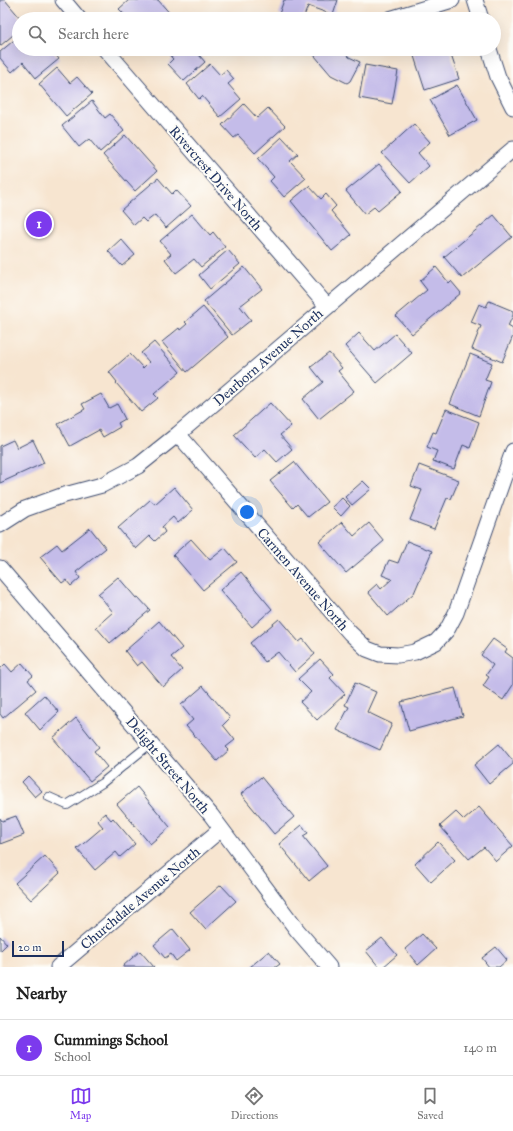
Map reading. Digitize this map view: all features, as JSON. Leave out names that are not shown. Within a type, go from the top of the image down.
[{"type":"street","points":[[63,0],[73,12]]},
{"type":"street","points":[[413,12],[452,0]]},
{"type":"street","points":[[475,0],[479,12]]},
{"type":"street","name":"Rivercrest Drive North","points":[[111,56],[326,306]]},
{"type":"street","points":[[491,56],[498,77],[513,108]]},
{"type":"street","name":"Dearborn Avenue North","points":[[0,526],[25,509],[60,496],[102,485],[138,466],[178,434],[326,306],[513,149]]},
{"type":"street","name":"Carmen Avenue North","points":[[178,434],[350,633],[367,649],[380,654],[398,655],[415,652],[436,642],[447,630],[456,613],[510,468]]},
{"type":"street","points":[[510,468],[513,451]]},
{"type":"street","name":"Delight Street North","points":[[0,568],[211,815],[297,930],[329,967]]},
{"type":"street","name":"Churchdale Avenue North","points":[[58,967],[221,829]]},
{"type":"lane","points":[[50,797],[67,805],[102,784],[150,744]]},
{"type":"building","points":[[0,0],[5,0],[15,12],[12,12],[12,36],[0,46]]},
{"type":"building","points":[[129,0],[158,0],[169,12],[122,12],[119,9]]},
{"type":"building","points":[[284,0],[338,0],[334,12],[325,12],[308,6],[306,12],[280,12]]},
{"type":"building","points":[[12,42],[12,56],[57,56],[59,59],[36,78],[23,62],[12,72],[0,58],[0,52]]},
{"type":"building","points":[[170,56],[200,56],[205,62],[184,81],[168,64],[173,59]]},
{"type":"building","points":[[315,56],[348,56],[360,62],[350,81],[347,83],[331,75]]},
{"type":"building","points":[[414,56],[451,56],[459,79],[425,90]]},
{"type":"building","points":[[210,64],[220,75],[226,70],[234,79],[228,84],[241,99],[220,117],[202,96],[199,99],[187,84]]},
{"type":"building","points":[[365,65],[398,71],[392,104],[359,98]]},
{"type":"building","points":[[57,68],[70,83],[77,77],[92,94],[66,116],[39,84]]},
{"type":"building","points":[[457,85],[477,120],[450,135],[430,100]]},
{"type":"building","points":[[92,101],[105,118],[110,114],[124,131],[100,152],[89,139],[79,147],[62,126]]},
{"type":"building","points":[[244,104],[257,118],[268,108],[285,126],[255,153],[238,135],[234,138],[222,125]]},
{"type":"building","points":[[414,124],[430,142],[418,153],[429,166],[410,183],[382,153]]},
{"type":"building","points":[[125,135],[157,171],[135,191],[103,155]]},
{"type":"building","points":[[282,137],[298,154],[290,161],[306,178],[284,197],[270,181],[274,177],[258,159]]},
{"type":"building","points":[[379,164],[402,191],[378,211],[374,207],[365,214],[346,191]]},
{"type":"building","points":[[158,178],[172,194],[176,190],[191,206],[166,228],[155,215],[146,222],[142,218],[134,225],[121,210]]},
{"type":"building","points":[[309,186],[321,199],[326,194],[336,206],[331,211],[351,235],[332,251],[291,201]]},
{"type":"building","points":[[192,214],[210,235],[213,232],[225,247],[201,267],[194,259],[176,273],[165,259],[171,254],[160,241]]},
{"type":"building","points":[[494,215],[512,237],[462,278],[444,257]]},
{"type":"building","points":[[121,239],[135,255],[122,266],[108,251]]},
{"type":"building","points":[[228,250],[240,264],[210,289],[199,275]]},
{"type":"building","points":[[244,267],[262,289],[240,306],[251,320],[232,335],[204,301]]},
{"type":"building","points":[[436,267],[449,283],[451,281],[461,293],[412,334],[396,316],[427,290],[420,281]]},
{"type":"building","points":[[489,301],[513,311],[513,315],[508,326],[513,329],[513,336],[502,362],[472,349],[481,326],[471,322],[479,304],[486,307]]},
{"type":"building","points":[[203,307],[228,337],[187,372],[162,342],[179,328],[180,330],[187,324],[185,322]]},
{"type":"building","points":[[359,333],[375,351],[395,334],[412,353],[377,383],[345,346]]},
{"type":"building","points":[[154,342],[180,372],[154,394],[158,398],[141,412],[116,383],[117,382],[109,372],[130,354],[143,368],[149,362],[141,353]]},
{"type":"building","points":[[329,353],[342,368],[338,371],[354,391],[319,419],[303,399],[323,382],[311,367]]},
{"type":"building","points":[[470,354],[492,363],[485,380],[491,382],[479,416],[450,404]]},
{"type":"building","points":[[101,394],[109,408],[117,404],[125,419],[118,423],[120,427],[103,437],[99,430],[70,446],[58,424],[85,409],[82,404]]},
{"type":"building","points":[[270,403],[291,426],[280,435],[292,449],[277,462],[265,449],[255,458],[234,435]]},
{"type":"building","points":[[446,409],[479,422],[470,448],[463,445],[454,469],[433,461],[437,451],[427,447],[433,432],[436,433]]},
{"type":"building","points":[[13,440],[17,448],[33,440],[44,463],[0,483],[0,446]]},
{"type":"building","points":[[294,462],[327,502],[308,517],[297,504],[293,508],[270,481]]},
{"type":"building","points":[[419,465],[459,480],[451,499],[447,498],[434,529],[410,520],[422,490],[411,486]]},
{"type":"building","points":[[363,481],[371,489],[352,505],[345,497]]},
{"type":"building","points":[[174,487],[193,510],[178,523],[173,517],[162,527],[165,532],[155,541],[150,536],[136,549],[118,528],[150,500],[155,504]]},
{"type":"building","points":[[342,498],[350,506],[341,516],[332,507]]},
{"type":"building","points":[[342,522],[354,536],[369,523],[384,541],[346,573],[319,542]]},
{"type":"building","points":[[90,528],[106,548],[76,572],[80,578],[71,586],[66,580],[62,583],[40,557],[57,544],[62,550]]},
{"type":"building","points":[[191,539],[210,560],[225,548],[237,562],[203,590],[173,555]]},
{"type":"building","points":[[407,541],[432,551],[414,593],[388,616],[368,592],[377,584],[381,589],[392,579],[382,575],[389,560],[398,563]]},
{"type":"building","points":[[241,572],[272,609],[252,627],[220,590]]},
{"type":"building","points":[[118,577],[136,598],[138,597],[150,610],[110,643],[96,627],[113,612],[98,594]]},
{"type":"building","points":[[279,619],[299,642],[303,639],[315,654],[295,672],[278,652],[265,662],[250,643]]},
{"type":"building","points":[[159,621],[182,648],[171,657],[182,670],[163,687],[142,662],[137,666],[125,651]]},
{"type":"building","points":[[493,639],[507,649],[505,652],[513,658],[513,685],[503,700],[483,686],[489,677],[486,675],[493,665],[481,655]]},
{"type":"building","points":[[320,659],[334,674],[330,678],[345,694],[317,720],[300,702],[311,692],[298,679]]},
{"type":"building","points":[[22,663],[33,676],[28,680],[36,690],[3,718],[0,714],[0,669],[5,664],[12,672]]},
{"type":"building","points":[[355,683],[376,692],[367,712],[392,724],[380,750],[337,730],[349,707],[345,705]]},
{"type":"building","points":[[203,686],[230,718],[223,725],[235,740],[226,747],[229,750],[217,761],[186,726],[193,720],[181,705]]},
{"type":"building","points":[[455,688],[463,716],[409,731],[401,702]]},
{"type":"building","points":[[44,695],[59,712],[40,730],[25,712]]},
{"type":"building","points":[[76,718],[99,747],[94,751],[107,767],[90,781],[53,738]]},
{"type":"building","points":[[499,744],[513,761],[513,764],[489,784],[474,765]]},
{"type":"building","points":[[28,776],[42,791],[35,797],[22,782]]},
{"type":"building","points":[[261,777],[294,817],[274,834],[241,794]]},
{"type":"building","points":[[137,787],[170,827],[150,844],[117,804]]},
{"type":"building","points":[[479,807],[513,846],[496,861],[484,847],[469,859],[440,826],[456,812],[464,820]]},
{"type":"building","points":[[105,813],[111,820],[113,818],[135,844],[120,857],[116,852],[95,870],[77,849],[103,827],[97,820]]},
{"type":"building","points":[[16,816],[24,835],[0,844],[0,818],[2,821]]},
{"type":"building","points":[[302,825],[308,833],[303,836],[327,866],[309,881],[279,844]]},
{"type":"building","points":[[438,842],[455,860],[431,882],[415,864]]},
{"type":"building","points":[[45,856],[60,873],[31,900],[15,883]]},
{"type":"building","points":[[221,885],[236,901],[205,929],[190,912]]},
{"type":"building","points":[[173,929],[190,950],[176,961],[171,954],[165,958],[154,945]]},
{"type":"building","points":[[422,934],[436,949],[418,965],[405,949]]},
{"type":"building","points":[[0,936],[7,944],[0,951]]},
{"type":"building","points":[[382,938],[397,955],[383,967],[379,967],[366,951]]},
{"type":"building","points":[[496,947],[507,960],[499,967],[489,967],[482,958]]},
{"type":"building","points":[[140,951],[154,967],[123,967],[123,966]]},
{"type":"building","points":[[269,951],[280,964],[276,967],[250,967]]},
{"type":"place","name":"Cummings School","points":[[39,224]]}]
